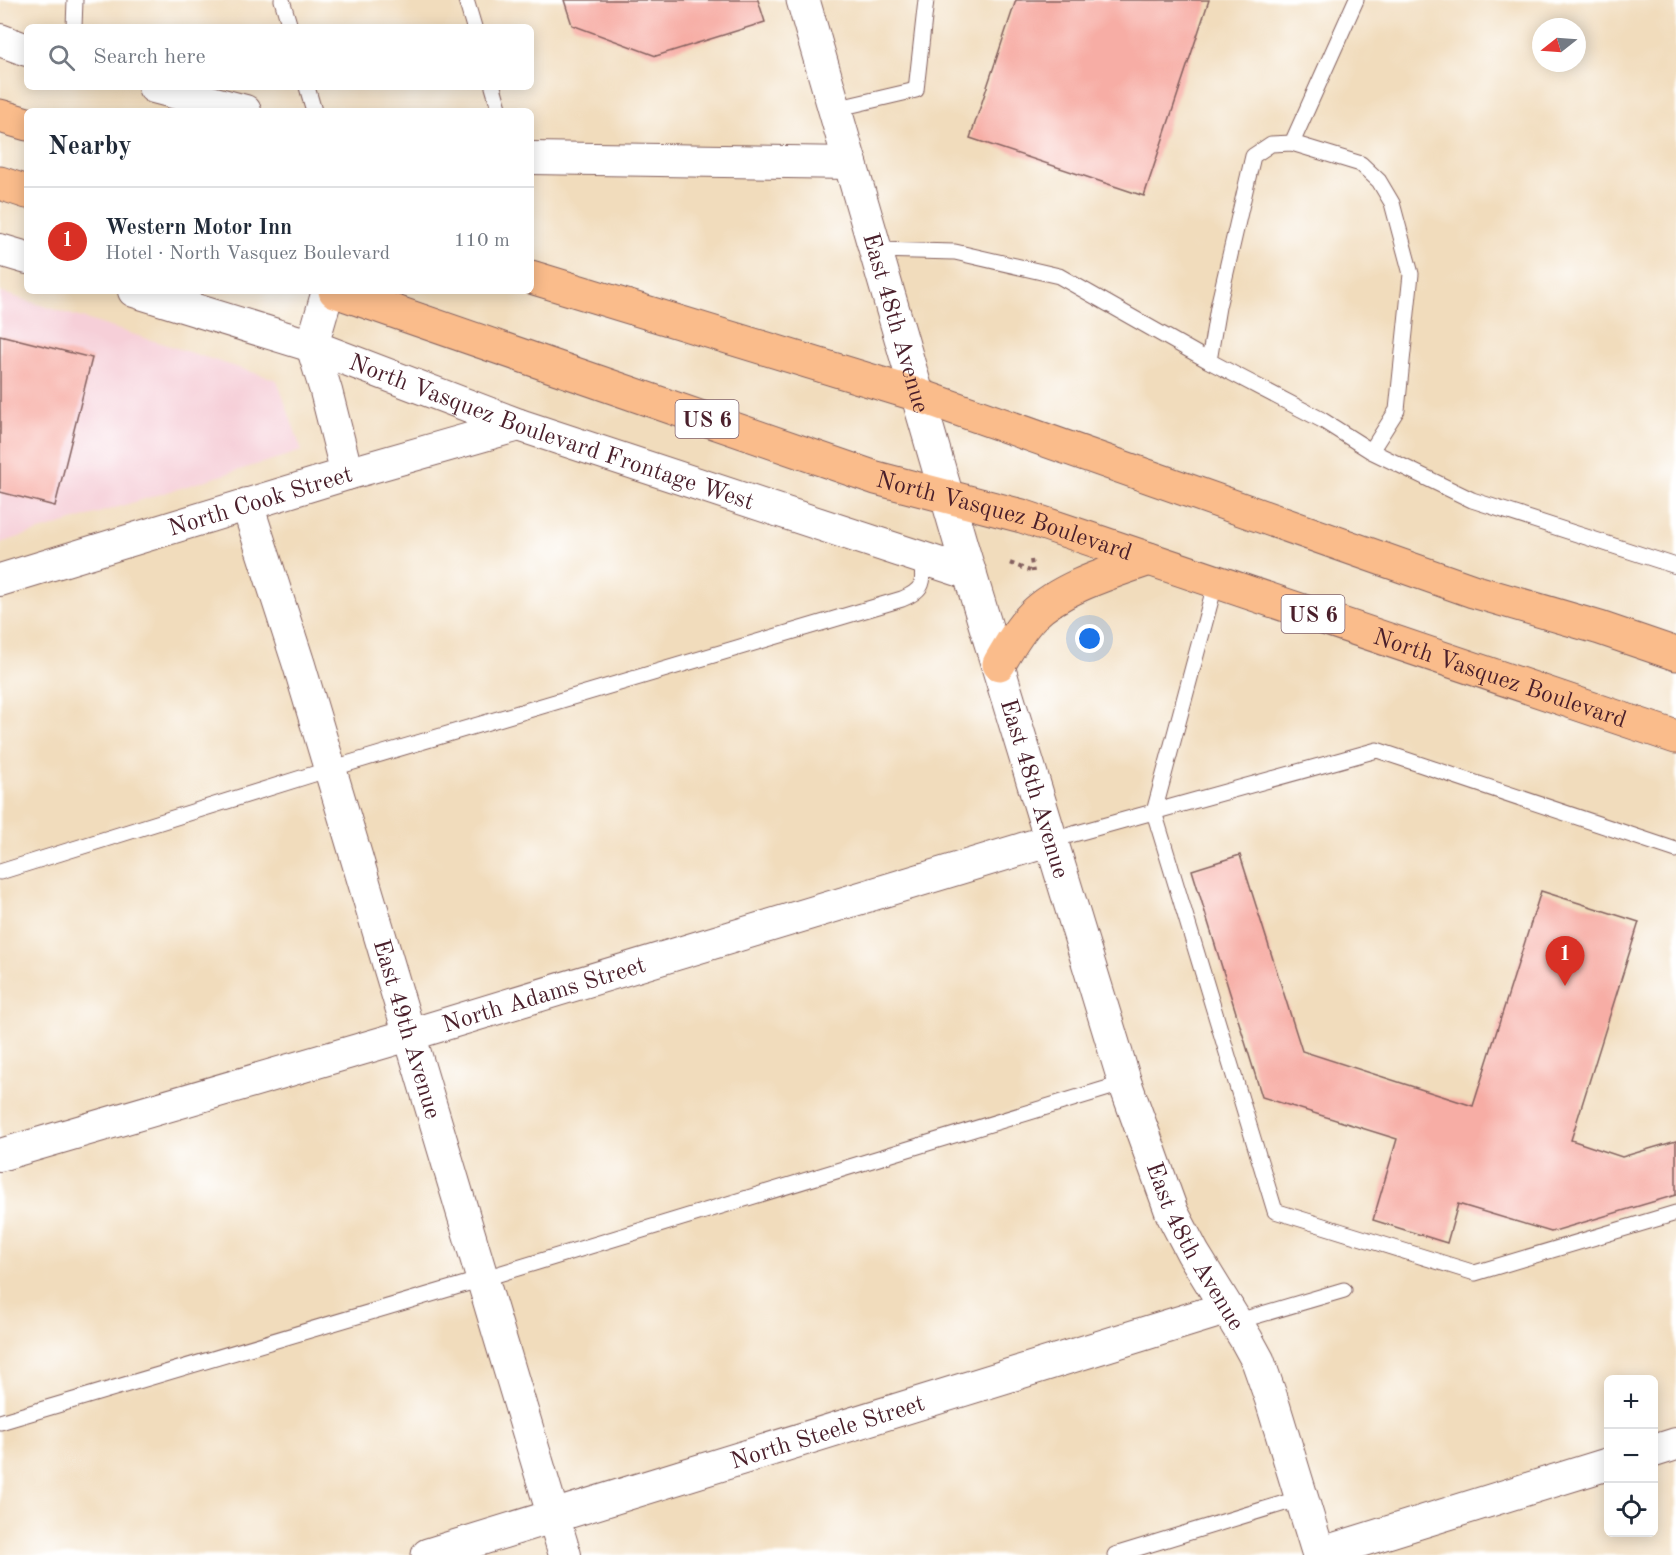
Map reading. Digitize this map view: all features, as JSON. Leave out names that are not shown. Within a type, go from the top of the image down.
[{"type":"highway","points":[[0,116],[24,123]]},
{"type":"highway","points":[[0,183],[24,191]]},
{"type":"highway","points":[[534,278],[918,395],[1473,591],[1600,628],[1676,654]]},
{"type":"highway","name":"North Vasquez Boulevard","points":[[344,294],[876,478],[1023,516],[1676,737]]},
{"type":"highway","points":[[999,664],[1023,626],[1049,602],[1100,577],[1149,559]]},
{"type":"street","name":"East 48th Avenue","points":[[803,0],[970,574],[1125,1083],[1172,1213],[1261,1368],[1318,1554]]},
{"type":"street","points":[[0,40],[24,49]]},
{"type":"street","points":[[165,90],[234,108]]},
{"type":"street","points":[[534,158],[851,163]]},
{"type":"street","points":[[0,250],[24,257]]},
{"type":"street","name":"North Vasquez Boulevard Frontage West","points":[[144,294],[312,346],[519,425],[970,574]]},
{"type":"street","points":[[327,294],[312,346],[347,474]]},
{"type":"street","name":"North Cook Street","points":[[0,580],[347,474],[519,425]]},
{"type":"street","name":"East 49th Avenue","points":[[247,504],[330,769],[565,1555]]},
{"type":"street","name":"North Adams Street","points":[[0,1155],[409,1035],[1052,840]]},
{"type":"street","name":"North Steele Street","points":[[428,1555],[1231,1315]]},
{"type":"street","points":[[1658,1449],[1676,1444]]},
{"type":"street","points":[[1318,1554],[1604,1465]]},
{"type":"lane","points":[[74,24],[75,0]]},
{"type":"lane","points":[[282,0],[289,24]]},
{"type":"lane","points":[[466,0],[473,24]]},
{"type":"lane","points":[[835,109],[916,90],[926,0]]},
{"type":"lane","points":[[1292,142],[1356,0]]},
{"type":"lane","points":[[308,90],[313,108]]},
{"type":"lane","points":[[494,90],[499,108]]},
{"type":"lane","points":[[1209,361],[1218,307],[1253,156],[1271,144],[1292,142],[1361,164],[1379,181],[1392,203],[1411,274],[1396,410],[1371,451]]},
{"type":"lane","points":[[876,250],[955,252],[1059,276],[1209,361],[1322,420],[1371,451],[1472,500],[1676,566]]},
{"type":"lane","points":[[0,872],[330,769],[902,599],[914,594],[922,585],[924,578],[921,559]]},
{"type":"lane","points":[[1216,581],[1154,812],[1275,1211],[1475,1273],[1676,1213]]},
{"type":"lane","points":[[1052,840],[1377,750],[1676,850]]},
{"type":"lane","points":[[0,1422],[482,1279],[1125,1083]]},
{"type":"lane","points":[[1231,1315],[1344,1290]]},
{"type":"lane","points":[[1115,1555],[1301,1498]]},
{"type":"path","points":[[1031,560],[1034,573]]},
{"type":"shaded area","points":[[0,292],[277,380],[302,451],[0,543]]},
{"type":"building","points":[[564,0],[758,0],[765,22],[656,56],[572,25]]},
{"type":"building","points":[[1016,0],[1209,0],[1144,196],[970,138]]},
{"type":"building","points":[[0,335],[92,358],[55,506],[0,492]]},
{"type":"building","points":[[1240,855],[1302,1051],[1473,1106],[1541,891],[1639,922],[1571,1140],[1622,1157],[1676,1141],[1676,1195],[1551,1232],[1458,1204],[1447,1243],[1373,1220],[1397,1139],[1262,1097],[1192,870]]},
{"type":"place","name":"Western Motor Inn","points":[[1565,986]]}]
